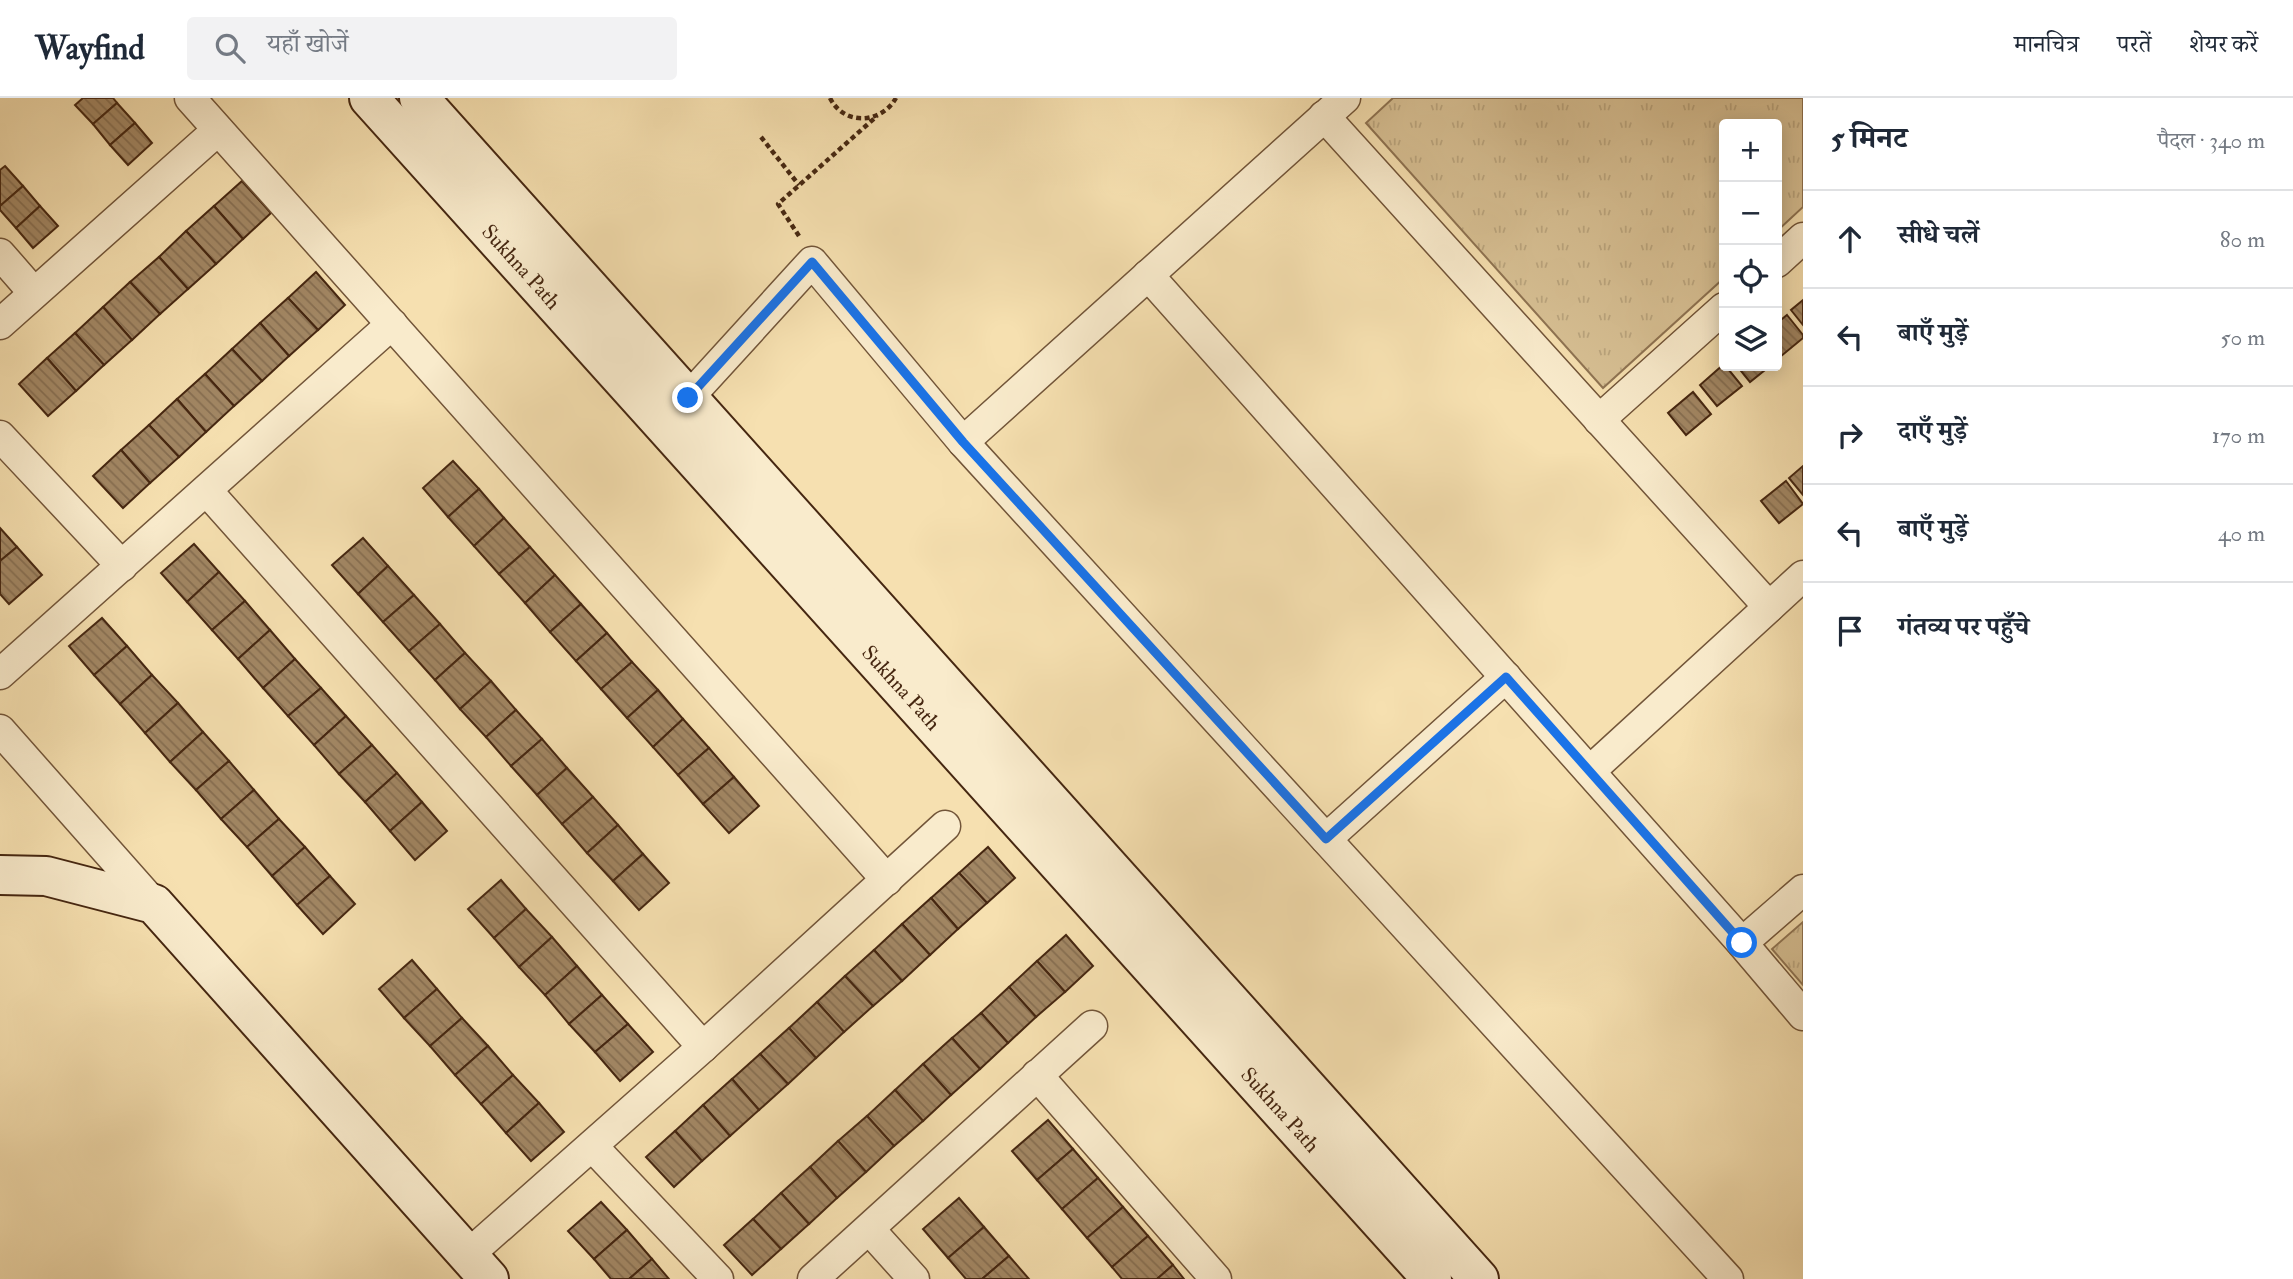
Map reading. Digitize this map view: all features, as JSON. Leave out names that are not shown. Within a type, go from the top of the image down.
[{"type":"main road","name":"Sukhna Path","points":[[369,98],[1432,1279]]},
{"type":"main road","name":"Sukhna Path","points":[[419,98],[1479,1279]]},
{"type":"main road","points":[[0,875],[46,876],[155,904],[479,1267]]},
{"type":"street","points":[[190,98],[887,880]]},
{"type":"street","points":[[963,442],[1334,107],[1599,420],[1769,607]]},
{"type":"street","points":[[0,324],[218,130]]},
{"type":"street","points":[[1782,257],[1803,238]]},
{"type":"street","points":[[0,254],[34,293]]},
{"type":"street","points":[[688,398],[812,262],[963,442],[1728,1279]]},
{"type":"street","points":[[1148,275],[1590,771],[1803,1015]]},
{"type":"street","points":[[1599,420],[1719,312]]},
{"type":"street","points":[[0,674],[391,324]]},
{"type":"street","points":[[0,436],[122,566]]},
{"type":"street","points":[[207,491],[703,1047]]},
{"type":"street","points":[[1590,771],[1803,576]]},
{"type":"street","points":[[1326,839],[1506,677]]},
{"type":"street","points":[[6,750],[155,904]]},
{"type":"street","points":[[479,1267],[592,1146],[945,826]]},
{"type":"street","points":[[1742,943],[1803,890]]},
{"type":"street","points":[[813,1279],[1092,1026]]},
{"type":"street","points":[[1037,1075],[1216,1279]]},
{"type":"street","points":[[592,1146],[718,1279]]},
{"type":"street","points":[[869,1229],[914,1279]]},
{"type":"path","points":[[830,98],[842,113],[853,118],[865,120],[877,116]]},
{"type":"path","points":[[812,262],[795,228],[778,204],[887,110],[896,98]]},
{"type":"path","points":[[761,137],[799,186]]},
{"type":"green space","points":[[1393,98],[1803,98],[1803,207],[1782,226],[1782,119],[1719,119],[1719,283],[1603,388],[1366,123]]},
{"type":"green space","points":[[1803,922],[1803,985],[1772,949]]},
{"type":"building","points":[[83,98],[113,98],[117,103],[93,124],[75,105]]},
{"type":"building","points":[[117,103],[135,123],[110,145],[93,124]]},
{"type":"building","points":[[135,123],[152,143],[128,165],[110,145]]},
{"type":"building","points":[[5,166],[23,186],[0,206],[0,170]]},
{"type":"building","points":[[242,181],[271,213],[243,239],[214,206]]},
{"type":"building","points":[[23,186],[40,206],[16,228],[0,210],[0,206]]},
{"type":"building","points":[[40,206],[58,226],[33,248],[16,228]]},
{"type":"building","points":[[214,206],[243,239],[216,264],[186,231]]},
{"type":"building","points":[[186,231],[216,264],[188,289],[159,257]]},
{"type":"building","points":[[159,257],[188,289],[160,314],[130,282]]},
{"type":"building","points":[[316,272],[345,305],[318,330],[288,298]]},
{"type":"building","points":[[130,282],[160,314],[132,340],[103,307]]},
{"type":"building","points":[[288,298],[318,330],[289,356],[260,323]]},
{"type":"building","points":[[1803,300],[1803,325],[1791,310]]},
{"type":"building","points":[[103,307],[132,340],[104,365],[75,333]]},
{"type":"building","points":[[1787,315],[1803,338],[1782,355],[1782,319]]},
{"type":"building","points":[[260,323],[289,356],[262,381],[232,349]]},
{"type":"building","points":[[75,333],[104,365],[76,391],[47,358]]},
{"type":"building","points":[[232,349],[262,381],[234,406],[205,374]]},
{"type":"building","points":[[47,358],[76,391],[48,416],[19,384]]},
{"type":"building","points":[[1719,368],[1719,371],[1730,371],[1742,386],[1717,406],[1700,385]]},
{"type":"building","points":[[1741,371],[1764,371],[1750,382]]},
{"type":"building","points":[[205,374],[234,406],[206,432],[177,399]]},
{"type":"building","points":[[1693,392],[1711,414],[1686,435],[1668,413]]},
{"type":"building","points":[[177,399],[206,432],[179,457],[149,425]]},
{"type":"building","points":[[149,425],[179,457],[150,483],[121,450]]},
{"type":"building","points":[[121,450],[150,483],[123,508],[93,476]]},
{"type":"building","points":[[453,461],[479,489],[448,517],[423,488]]},
{"type":"building","points":[[1803,466],[1803,495],[1789,478]]},
{"type":"building","points":[[1786,481],[1803,504],[1779,523],[1761,501]]},
{"type":"building","points":[[479,489],[504,518],[474,546],[448,517]]},
{"type":"building","points":[[504,518],[530,547],[499,574],[474,546]]},
{"type":"building","points":[[0,528],[17,547],[0,561]]},
{"type":"building","points":[[363,538],[388,566],[358,594],[332,565]]},
{"type":"building","points":[[194,544],[219,572],[187,602],[161,573]]},
{"type":"building","points":[[17,547],[42,575],[9,604],[0,594],[0,561]]},
{"type":"building","points":[[530,547],[555,575],[525,603],[499,574]]},
{"type":"building","points":[[388,566],[414,595],[383,622],[358,594]]},
{"type":"building","points":[[219,572],[245,601],[212,630],[187,602]]},
{"type":"building","points":[[555,575],[581,604],[550,632],[525,603]]},
{"type":"building","points":[[414,595],[440,624],[409,651],[383,622]]},
{"type":"building","points":[[245,601],[270,630],[238,659],[212,630]]},
{"type":"building","points":[[581,604],[607,633],[576,661],[550,632]]},
{"type":"building","points":[[102,618],[127,646],[94,675],[69,646]]},
{"type":"building","points":[[440,624],[465,653],[435,680],[409,651]]},
{"type":"building","points":[[270,630],[295,659],[263,688],[238,659]]},
{"type":"building","points":[[607,633],[632,662],[601,689],[576,661]]},
{"type":"building","points":[[127,646],[152,675],[120,704],[94,675]]},
{"type":"building","points":[[465,653],[491,681],[460,709],[435,680]]},
{"type":"building","points":[[295,659],[321,688],[288,716],[263,688]]},
{"type":"building","points":[[632,662],[658,690],[627,718],[601,689]]},
{"type":"building","points":[[152,675],[178,703],[145,733],[120,704]]},
{"type":"building","points":[[491,681],[516,710],[486,737],[460,709]]},
{"type":"building","points":[[321,688],[346,716],[314,745],[288,716]]},
{"type":"building","points":[[658,690],[683,719],[653,747],[627,718]]},
{"type":"building","points":[[178,703],[203,732],[170,762],[145,733]]},
{"type":"building","points":[[516,710],[542,739],[511,766],[486,737]]},
{"type":"building","points":[[346,716],[372,745],[339,774],[314,745]]},
{"type":"building","points":[[683,719],[709,748],[678,775],[653,747]]},
{"type":"building","points":[[203,732],[229,761],[196,790],[170,762]]},
{"type":"building","points":[[542,739],[567,768],[537,795],[511,766]]},
{"type":"building","points":[[372,745],[397,773],[365,802],[339,774]]},
{"type":"building","points":[[709,748],[734,777],[703,804],[678,775]]},
{"type":"building","points":[[229,761],[254,790],[221,819],[196,790]]},
{"type":"building","points":[[567,768],[593,797],[562,824],[537,795]]},
{"type":"building","points":[[397,773],[422,802],[390,831],[365,802]]},
{"type":"building","points":[[734,777],[759,806],[729,833],[703,804]]},
{"type":"building","points":[[254,790],[279,819],[247,847],[221,819]]},
{"type":"building","points":[[593,797],[618,825],[587,853],[562,824]]},
{"type":"building","points":[[422,802],[447,831],[415,860],[390,831]]},
{"type":"building","points":[[279,819],[305,847],[272,876],[247,847]]},
{"type":"building","points":[[618,825],[643,854],[613,881],[587,853]]},
{"type":"building","points":[[305,847],[330,876],[297,905],[272,876]]},
{"type":"building","points":[[988,847],[1015,878],[987,903],[959,873]]},
{"type":"building","points":[[643,854],[669,883],[639,910],[613,881]]},
{"type":"building","points":[[959,873],[987,903],[958,929],[931,898]]},
{"type":"building","points":[[330,876],[355,904],[323,934],[297,905]]},
{"type":"building","points":[[501,880],[526,909],[494,938],[468,909]]},
{"type":"building","points":[[931,898],[958,929],[930,955],[902,924]]},
{"type":"building","points":[[526,909],[552,937],[519,967],[494,938]]},
{"type":"building","points":[[902,924],[930,955],[902,981],[874,950]]},
{"type":"building","points":[[1066,935],[1093,966],[1065,992],[1037,961]]},
{"type":"building","points":[[552,937],[577,966],[545,995],[519,967]]},
{"type":"building","points":[[874,950],[902,981],[873,1006],[845,976]]},
{"type":"building","points":[[412,960],[437,989],[404,1018],[379,989]]},
{"type":"building","points":[[1037,961],[1065,992],[1036,1017],[1009,987]]},
{"type":"building","points":[[577,966],[602,995],[569,1024],[545,995]]},
{"type":"building","points":[[845,976],[873,1006],[844,1032],[817,1002]]},
{"type":"building","points":[[1009,987],[1036,1017],[1008,1043],[981,1013]]},
{"type":"building","points":[[437,989],[462,1018],[430,1046],[404,1018]]},
{"type":"building","points":[[602,995],[628,1024],[595,1052],[569,1024]]},
{"type":"building","points":[[817,1002],[844,1032],[816,1058],[789,1028]]},
{"type":"building","points":[[981,1013],[1008,1043],[980,1069],[952,1038]]},
{"type":"building","points":[[462,1018],[488,1046],[455,1075],[430,1046]]},
{"type":"building","points":[[628,1024],[653,1052],[620,1081],[595,1052]]},
{"type":"building","points":[[789,1028],[816,1058],[788,1084],[760,1054]]},
{"type":"building","points":[[952,1038],[980,1069],[951,1095],[923,1064]]},
{"type":"building","points":[[488,1046],[513,1075],[481,1104],[455,1075]]},
{"type":"building","points":[[760,1054],[788,1084],[759,1110],[732,1079]]},
{"type":"building","points":[[923,1064],[951,1095],[923,1121],[895,1090]]},
{"type":"building","points":[[513,1075],[539,1103],[506,1133],[481,1104]]},
{"type":"building","points":[[732,1079],[759,1110],[730,1136],[703,1105]]},
{"type":"building","points":[[895,1090],[923,1121],[894,1146],[867,1116]]},
{"type":"building","points":[[539,1103],[564,1132],[531,1161],[506,1133]]},
{"type":"building","points":[[703,1105],[730,1136],[702,1161],[675,1131]]},
{"type":"building","points":[[867,1116],[894,1146],[866,1172],[838,1141]]},
{"type":"building","points":[[1048,1120],[1073,1149],[1037,1180],[1012,1151]]},
{"type":"building","points":[[675,1131],[702,1161],[674,1187],[646,1157]]},
{"type":"building","points":[[838,1141],[866,1172],[837,1198],[810,1167]]},
{"type":"building","points":[[1073,1149],[1098,1178],[1062,1209],[1037,1180]]},
{"type":"building","points":[[810,1167],[837,1198],[809,1224],[781,1193]]},
{"type":"building","points":[[1098,1178],[1123,1207],[1087,1238],[1062,1209]]},
{"type":"building","points":[[781,1193],[809,1224],[781,1249],[753,1219]]},
{"type":"building","points":[[959,1198],[984,1227],[948,1258],[923,1229]]},
{"type":"building","points":[[601,1202],[627,1230],[594,1259],[568,1231]]},
{"type":"building","points":[[1123,1207],[1148,1236],[1112,1267],[1087,1238]]},
{"type":"building","points":[[753,1219],[781,1249],[752,1275],[724,1245]]},
{"type":"building","points":[[984,1227],[1009,1256],[982,1279],[966,1279],[948,1258]]},
{"type":"building","points":[[627,1230],[652,1259],[629,1279],[611,1279],[594,1259]]},
{"type":"building","points":[[1148,1236],[1173,1265],[1157,1279],[1122,1279],[1112,1267]]},
{"type":"building","points":[[1009,1256],[1029,1279],[982,1279]]},
{"type":"building","points":[[652,1259],[669,1279],[629,1279]]},
{"type":"building","points":[[1173,1265],[1184,1279],[1157,1279]]},
{"type":"route","points":[[688,398],[812,262],[963,442],[1326,839],[1506,677],[1742,943]]}]
